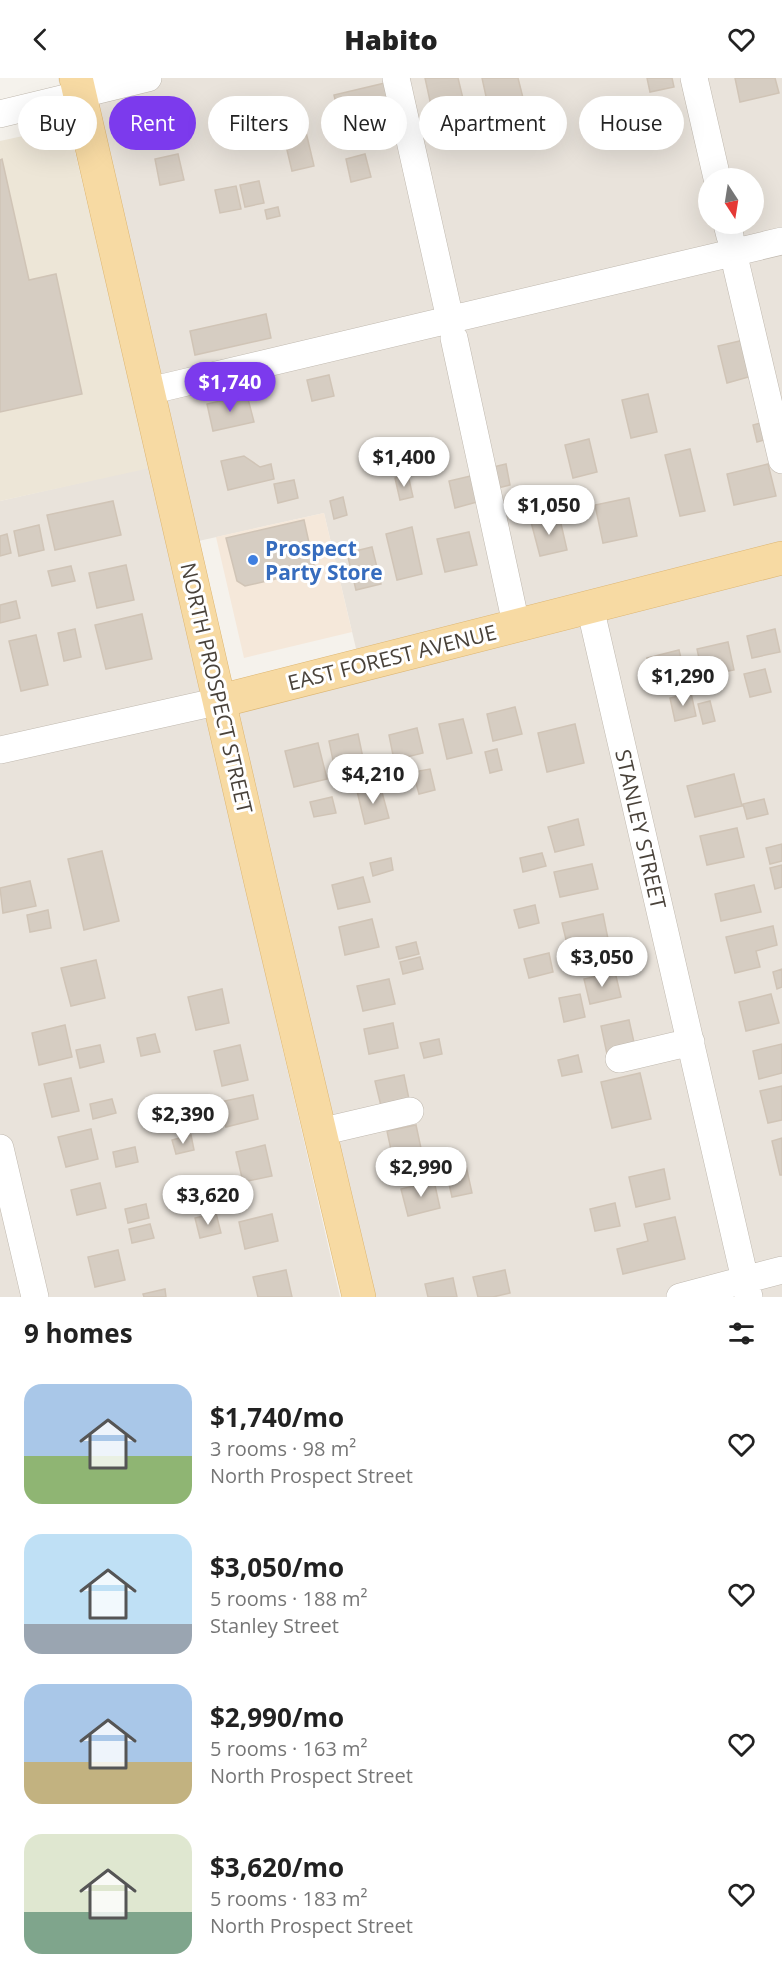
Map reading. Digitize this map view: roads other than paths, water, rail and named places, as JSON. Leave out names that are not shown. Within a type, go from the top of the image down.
[{"type":"main road","name":"NORTH PROSPECT STREET","points":[[78,86],[358,1297]]},
{"type":"main road","name":"EAST FOREST AVENUE","points":[[220,701],[782,558]]},
{"type":"street","points":[[0,114],[78,86],[148,78]]},
{"type":"street","points":[[396,78],[516,624]]},
{"type":"street","points":[[694,78],[715,168]]},
{"type":"street","points":[[730,237],[782,460]]},
{"type":"street","points":[[149,391],[452,328],[730,237],[782,241]]},
{"type":"street","name":"STANLEY STREET","points":[[591,607],[747,1288]]},
{"type":"street","name":"EAST FOREST AVENUE","points":[[0,750],[220,701]]},
{"type":"street","points":[[619,1059],[691,1042]]},
{"type":"street","points":[[320,1132],[410,1111]]},
{"type":"street","points":[[0,1148],[35,1297]]},
{"type":"street","points":[[680,1297],[747,1288],[782,1270]]},
{"type":"place","name":"Prospect Party Store","points":[[253,560]]}]
